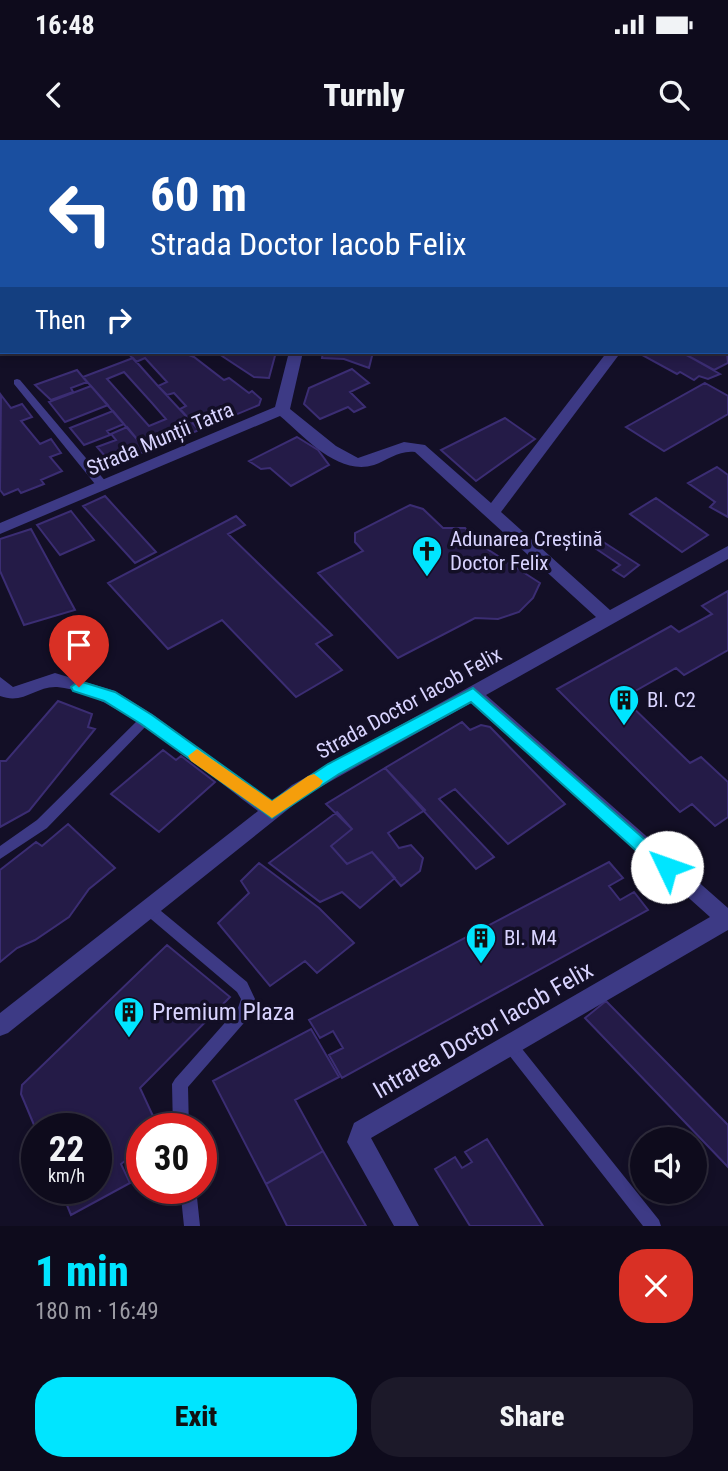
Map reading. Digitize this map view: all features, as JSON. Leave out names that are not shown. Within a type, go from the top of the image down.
[{"type":"street","points":[[296,354],[282,410],[349,462],[368,461],[412,445],[420,448],[609,619]]},
{"type":"street","points":[[492,513],[612,354]]},
{"type":"street","name":"Strada Munții Tatra","points":[[0,529],[282,410]]},
{"type":"street","name":"Strada Doctor Iacob Felix","points":[[0,1026],[9,1013],[150,910],[272,810],[334,769],[728,552]]},
{"type":"street","points":[[0,684],[5,691],[13,694],[55,680],[109,696],[146,719],[272,810]]},
{"type":"street","name":"Intrarea Doctor Iacob Felix","points":[[407,1226],[358,1142],[362,1131],[727,920],[473,694]]},
{"type":"lane","points":[[18,382],[103,486]]},
{"type":"lane","points":[[0,853],[42,824],[146,719]]},
{"type":"lane","points":[[150,910],[242,988],[248,999],[245,1011],[180,1084],[181,1113]]},
{"type":"lane","points":[[510,1045],[653,1226]]},
{"type":"lane","points":[[190,1204],[192,1226]]},
{"type":"building","points":[[129,354],[186,354],[224,380],[229,378],[261,399],[259,405],[199,430],[180,409],[186,406],[174,393],[167,395],[158,386],[167,382],[145,358],[136,362]]},
{"type":"building","points":[[219,354],[275,354],[269,378],[254,377]]},
{"type":"building","points":[[323,354],[372,354],[369,368],[344,359],[322,358]]},
{"type":"building","points":[[685,354],[727,354],[728,363],[714,370]]},
{"type":"building","points":[[685,354],[720,374],[708,379],[699,376],[694,380],[642,355]]},
{"type":"building","points":[[133,358],[199,430],[147,451],[83,377]],"holes":[[[124,372],[166,419],[149,426],[107,379]]]},
{"type":"building","points":[[352,369],[369,383],[350,392],[365,407],[354,412],[348,407],[320,419],[304,404],[309,388]]},
{"type":"building","points":[[77,370],[87,382],[71,388],[73,392],[51,400],[35,385]]},
{"type":"building","points":[[705,383],[728,396],[728,414],[664,451],[626,427]]},
{"type":"building","points":[[91,386],[108,405],[65,422],[49,402]]},
{"type":"building","points":[[1,395],[11,408],[22,404],[32,417],[21,421],[40,444],[51,439],[61,453],[50,457],[62,471],[41,480],[44,484],[21,493],[18,489],[4,495],[0,490]]},
{"type":"building","points":[[113,411],[124,424],[107,431],[110,435],[84,445],[70,428]]},
{"type":"building","points":[[505,418],[535,439],[476,481],[441,450]]},
{"type":"building","points":[[127,427],[147,451],[117,463],[110,454],[105,456],[97,447],[116,440],[111,434]]},
{"type":"building","points":[[297,437],[318,450],[329,465],[291,486],[270,468],[261,469],[249,461]]},
{"type":"building","points":[[717,467],[728,475],[728,517],[710,507],[715,502],[688,483]]},
{"type":"building","points":[[105,496],[156,552],[135,563],[83,506]]},
{"type":"building","points":[[656,498],[708,535],[682,552],[630,514]]},
{"type":"building","name":"Adunarea Creștină Doctor Felix","points":[[410,505],[423,509],[443,528],[465,528],[484,547],[540,583],[533,598],[519,612],[498,619],[475,618],[398,658],[318,573],[363,551],[355,542],[355,533]]},
{"type":"building","points":[[71,511],[94,540],[60,555],[37,525]]},
{"type":"building","points":[[236,516],[245,525],[228,534],[332,635],[316,644],[342,670],[296,697],[222,620],[168,649],[108,583]]},
{"type":"building","points":[[31,529],[75,610],[24,625],[0,571],[0,539]]},
{"type":"building","points":[[594,536],[639,565],[624,577],[613,570],[620,565],[586,542]]},
{"type":"building","name":"Bl. C2","points":[[728,591],[728,650],[684,675],[676,668],[623,698],[690,763],[701,757],[728,782],[728,817],[715,826],[692,804],[680,812],[557,689],[671,626],[679,632],[712,614],[702,606]]},
{"type":"building","points":[[58,701],[92,714],[88,727],[95,729],[29,811],[0,827],[0,761],[6,761]]},
{"type":"building","points":[[462,722],[470,730],[481,725],[490,727],[565,804],[508,844],[455,789],[439,799],[494,857],[476,869],[385,768]]},
{"type":"building","points":[[163,750],[176,760],[181,756],[215,782],[159,832],[111,794]]},
{"type":"building","points":[[385,768],[425,810],[388,833],[399,848],[411,845],[423,858],[420,871],[401,886],[372,852],[347,864],[331,846],[352,829],[326,804]]},
{"type":"building","points":[[337,812],[352,829],[331,846],[347,864],[372,852],[395,878],[360,908],[342,892],[320,902],[269,863]]},
{"type":"building","points":[[68,824],[115,868],[89,889],[69,917],[35,940],[17,948],[0,962],[0,870],[36,842],[42,846]]},
{"type":"building","name":"Bl. M4","points":[[609,862],[623,878],[609,886],[620,900],[634,892],[648,910],[342,1078],[329,1055],[343,1048],[333,1031],[320,1038],[309,1020]]},
{"type":"building","points":[[259,863],[319,908],[354,943],[317,973],[305,961],[270,986],[218,923],[249,893],[241,881]]},
{"type":"building","name":"Premium Plaza","points":[[167,945],[230,997],[140,1088],[152,1113],[126,1113],[126,1160],[121,1164],[126,1175],[126,1185],[112,1193],[112,1113],[29,1113],[21,1094],[22,1085]]},
{"type":"building","points":[[606,1001],[728,1125],[728,1167],[707,1145],[707,1127],[690,1127],[585,1018]]},
{"type":"building","points":[[311,1029],[339,1077],[295,1100],[323,1151],[266,1184],[213,1081]]},
{"type":"building","points":[[487,1139],[543,1226],[470,1226],[435,1169],[455,1157],[462,1168],[472,1162],[465,1152]]},
{"type":"building","points":[[323,1151],[366,1226],[287,1226],[266,1184]]},
{"type":"building","name":"Premium Plaza","points":[[67,1204],[91,1204],[71,1215]]},
{"type":"slow traffic","points":[[197,756],[272,810],[314,781]]},
{"type":"place","name":"Adunarea Creștină Doctor Felix","points":[[427,578]]},
{"type":"place","name":"Bl. C2","points":[[624,727]]},
{"type":"place","name":"Bl. M4","points":[[481,965]]},
{"type":"place","name":"Premium Plaza","points":[[129,1039]]},
{"type":"route","points":[[79,687],[109,696],[146,719],[272,810],[334,769],[473,694],[667,867]]}]
